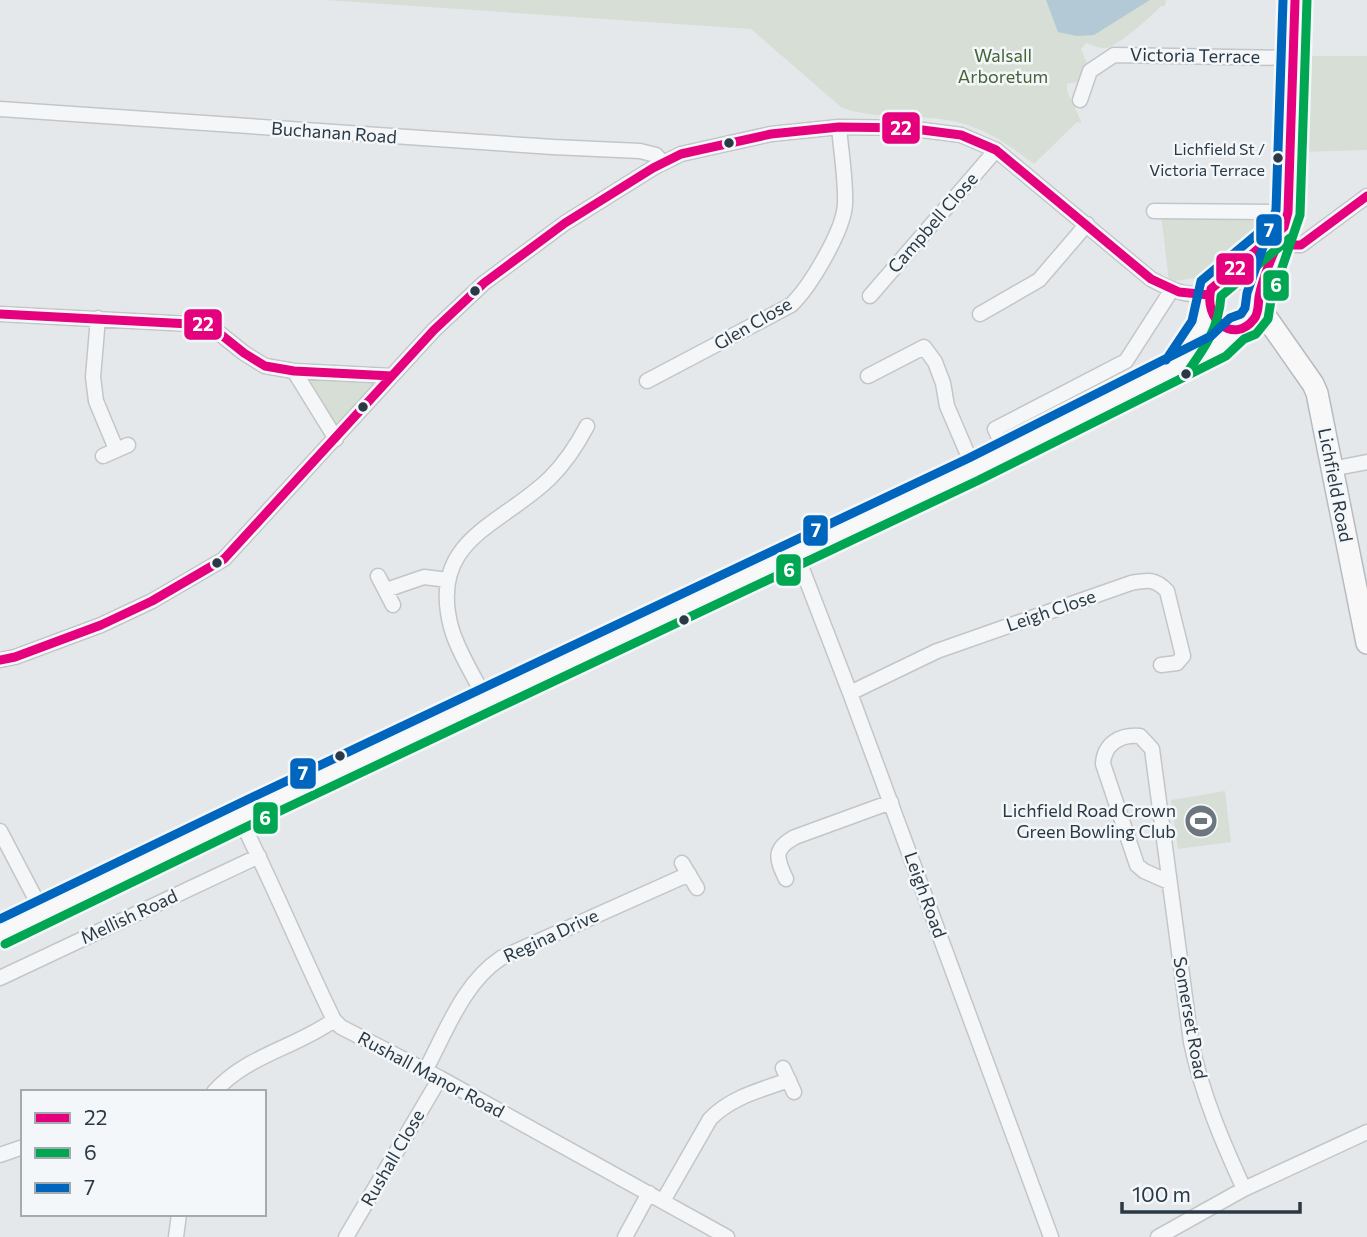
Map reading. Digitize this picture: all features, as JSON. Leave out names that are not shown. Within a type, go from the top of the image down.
[{"type":"highway","points":[[1283,228],[1216,284],[1209,303],[1218,323],[1228,328],[1251,314],[1283,228],[1295,0]]},
{"type":"highway","points":[[1226,278],[1240,277],[1257,291],[1251,314]]},
{"type":"highway","name":"Lichfield Road","points":[[1251,314],[1282,337],[1313,384],[1331,470],[1359,561],[1367,643]]},
{"type":"main road","points":[[1175,369],[1196,340],[1209,303]]},
{"type":"main road","points":[[0,933],[974,469],[1218,346],[1251,314]]},
{"type":"street","name":"Victoria Terrace","points":[[1080,100],[1090,72],[1114,55],[1293,58]]},
{"type":"street","name":"Buchanan Road","points":[[0,109],[640,151],[656,155],[658,166]]},
{"type":"street","points":[[0,660],[25,654],[101,625],[199,576],[224,559],[434,330],[484,283],[565,223],[681,154],[771,134],[839,127],[933,130],[961,135],[996,150],[1151,279],[1171,291],[1209,303]]},
{"type":"street","name":"Glen Close","points":[[655,382],[791,305],[804,292],[843,218],[845,204],[839,127]]},
{"type":"street","name":"Campbell Close","points":[[870,296],[996,150]]},
{"type":"street","points":[[1154,211],[1283,228],[1301,245],[1367,196]]},
{"type":"street","points":[[980,314],[1039,280],[1087,225]]},
{"type":"street","points":[[1002,444],[995,429],[1126,361],[1171,291]]},
{"type":"street","points":[[0,314],[209,325],[265,366],[294,371],[392,376]]},
{"type":"street","points":[[99,318],[93,377],[96,401],[116,450]]},
{"type":"street","points":[[868,376],[924,347],[935,362],[943,383],[947,406],[974,469]]},
{"type":"street","points":[[294,371],[336,439]]},
{"type":"street","points":[[486,700],[451,630],[446,605],[448,580],[461,550],[473,536],[550,478],[584,447],[587,426]]},
{"type":"street","points":[[1331,470],[1367,463]]},
{"type":"street","name":"Leigh Road","points":[[796,553],[1051,1237]]},
{"type":"street","points":[[378,576],[393,605]]},
{"type":"street","points":[[386,590],[424,577],[448,580]]},
{"type":"street","name":"Leigh Close","points":[[850,692],[937,651],[1131,583],[1152,580],[1167,591],[1183,656],[1177,663],[1161,665]]},
{"type":"street","name":"Somerset Road","points":[[1169,882],[1137,865],[1103,764],[1105,750],[1109,744],[1132,736],[1140,736],[1152,749],[1191,1042],[1198,1075],[1216,1127],[1244,1189]]},
{"type":"street","points":[[787,875],[778,855],[785,842],[891,802]]},
{"type":"street","points":[[216,1090],[234,1072],[259,1057],[313,1035],[334,1020],[239,817]]},
{"type":"street","points":[[0,831],[42,911]]},
{"type":"street","name":"Mellish Road","points":[[0,978],[259,856]]},
{"type":"street","name":"Regina Drive","points":[[425,1071],[466,994],[489,966],[686,868],[696,888]]},
{"type":"street","name":"Rushall Manor Road","points":[[334,1020],[341,1027],[440,1078],[727,1237]]},
{"type":"street","name":"Rushall Close","points":[[346,1237],[440,1078]]},
{"type":"street","points":[[663,1201],[717,1111],[738,1099],[788,1080]]},
{"type":"street","points":[[1158,1237],[1244,1189],[1367,1132]]},
{"type":"street","points":[[0,1155],[21,1148]]},
{"type":"street","points":[[625,1237],[649,1193]]},
{"type":"street","points":[[177,1237],[179,1216]]},
{"type":"green space","name":"Walsall Arboretum","points":[[325,0],[1166,0],[1165,6],[1161,6],[1119,42],[1107,48],[1086,43],[1081,49],[1089,68],[1081,81],[1067,84],[1067,91],[1082,123],[1077,122],[1034,164],[986,132],[960,123],[930,118],[875,115],[842,108],[751,29]]},
{"type":"green space","points":[[1301,56],[1367,56],[1367,150],[1301,152]]},
{"type":"green space","points":[[1270,212],[1233,255],[1200,277],[1169,282],[1161,214]]},
{"type":"green space","points":[[318,376],[373,379],[377,383],[338,427],[334,425],[311,385],[312,379]]},
{"type":"green space","name":"Lichfield Road Crown Green Bowling Club","points":[[1225,791],[1231,842],[1178,849],[1171,800]]},
{"type":"water","points":[[1046,0],[1150,0],[1094,35],[1077,36],[1058,32]]},
{"type":"transit line","name":"7","points":[[0,919],[969,458],[1211,336],[1245,308],[1247,293],[1276,210],[1283,0]]},
{"type":"transit line","name":"22","points":[[1295,0],[1288,212],[1284,227],[1211,289],[1210,300],[1216,319],[1229,329],[1238,330],[1246,326],[1257,314],[1262,284],[1277,245],[1301,245],[1367,196]]},
{"type":"transit line","name":"6","points":[[5,944],[979,480],[1226,356],[1244,339],[1256,334],[1268,319],[1271,300],[1300,215],[1307,0]]},
{"type":"transit line","name":"22","points":[[0,660],[101,625],[152,601],[224,559],[434,330],[484,283],[565,223],[653,168],[681,154],[771,134],[839,127],[907,128],[961,135],[996,150],[1151,279],[1179,292],[1209,295]]},
{"type":"transit line","name":"7","points":[[1166,360],[1192,321],[1201,281],[1274,220]]},
{"type":"transit line","name":"6","points":[[1186,374],[1214,328],[1221,296],[1290,238]]},
{"type":"transit line","name":"22","points":[[0,314],[209,325],[265,366],[294,371],[392,376]]},
{"type":"place","name":"Lichfield St / Victoria Terrace","points":[[1278,158]]},
{"type":"place","name":"Lichfield Road Crown Green Bowling Club","points":[[1201,821]]}]
